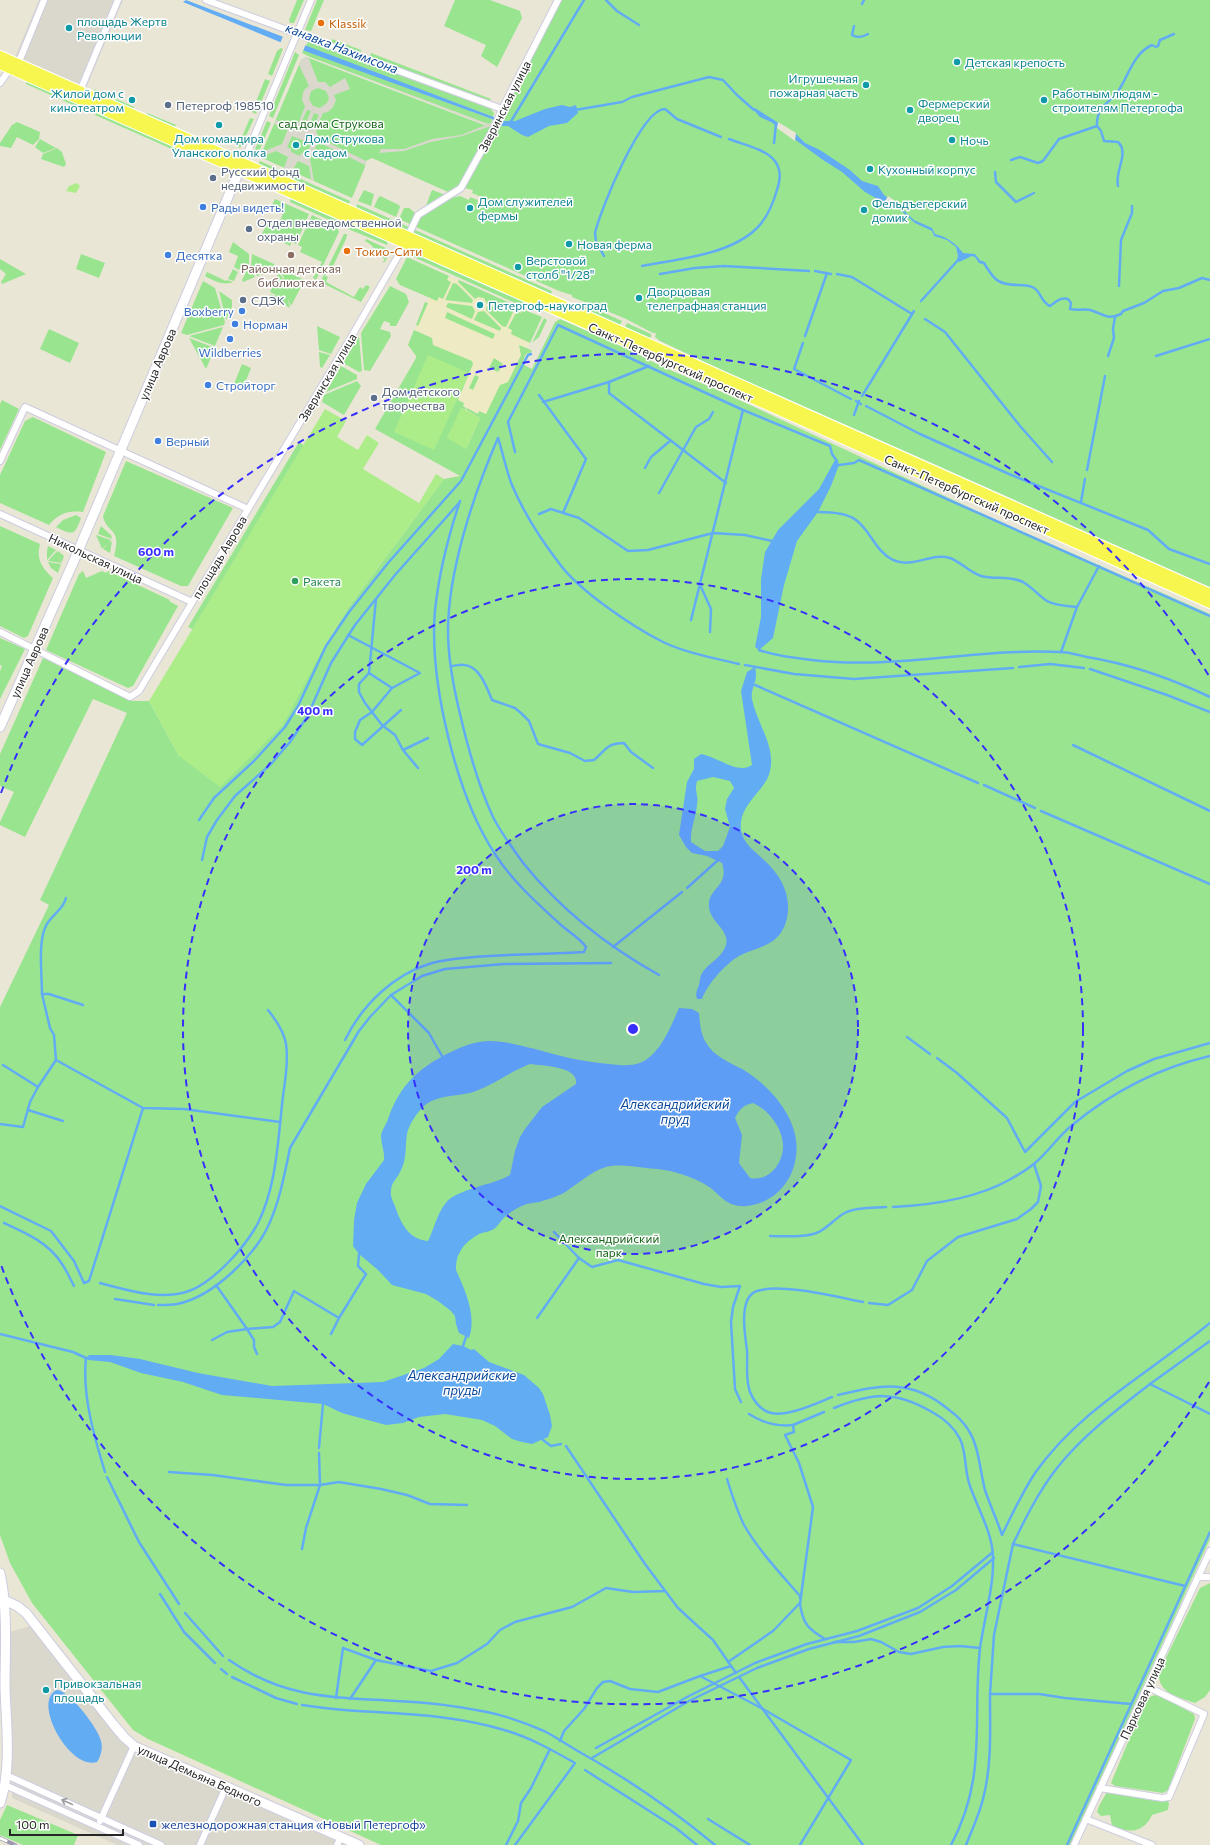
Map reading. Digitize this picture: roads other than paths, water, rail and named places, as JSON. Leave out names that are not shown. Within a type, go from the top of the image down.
[{"type":"main road","name":"Санкт-Петербургский проспект","points":[[0,56],[14,66],[1210,594]]},
{"type":"main road","name":"Санкт-Петербургский проспект","points":[[0,64],[14,66],[80,91],[241,166]]},
{"type":"main road","name":"Санкт-Петербургский проспект","points":[[407,240],[1210,603]]},
{"type":"street","points":[[0,83],[14,66],[44,0]]},
{"type":"street","points":[[80,91],[118,0]]},
{"type":"street","points":[[206,0],[500,112]]},
{"type":"street","name":"улица Аврова","points":[[0,727],[120,451],[311,0]]},
{"type":"street","name":"Зверинская улица","points":[[248,509],[365,314],[407,240],[418,216],[461,188],[496,124],[500,112],[558,0]]},
{"type":"street","name":"площадь Аврова","points":[[0,461],[25,407],[248,509],[139,691],[130,697],[0,632]]},
{"type":"street","name":"Никольская улица","points":[[0,514],[192,602]]},
{"type":"street","name":"Парковая улица","points":[[1074,1845],[1210,1551]]},
{"type":"street","points":[[0,1574],[6,1775],[0,1803]]},
{"type":"street","points":[[1198,1577],[1210,1577]]},
{"type":"street","name":"улица Демьяна Бедного","points":[[1,1599],[17,1606],[26,1613],[124,1738],[134,1746],[226,1787],[339,1841],[359,1845]]},
{"type":"street","points":[[1100,1788],[1162,1798],[1169,1797],[1204,1714],[1148,1687]]},
{"type":"street","points":[[98,1826],[134,1746]]},
{"type":"street","points":[[6,1775],[161,1845]]},
{"type":"street","points":[[5,1785],[139,1845]]},
{"type":"street","points":[[200,1845],[226,1787]]},
{"type":"street","points":[[1086,1819],[1152,1845]]},
{"type":"water","points":[[186,0],[504,121],[515,121],[545,109],[562,105],[570,107],[576,105],[578,113],[567,123],[549,126],[528,137],[508,126],[501,126],[492,119],[280,42],[183,2]]},
{"type":"water","points":[[755,108],[796,134],[805,143],[820,150],[850,170],[862,181],[878,186],[884,195],[897,204],[914,220],[932,228],[935,234],[951,241],[963,253],[975,254],[983,264],[979,263],[975,257],[972,256],[959,262],[957,260],[958,256],[956,247],[947,240],[934,236],[932,231],[915,223],[897,207],[883,202],[865,192],[842,172],[771,122],[760,117],[753,109]]},
{"type":"water","points":[[835,460],[839,465],[831,486],[818,512],[797,541],[784,585],[773,638],[759,650],[755,647],[761,617],[761,579],[765,552],[778,530],[819,489]]},
{"type":"water","points":[[755,667],[756,676],[752,691],[752,699],[768,744],[771,762],[770,771],[767,778],[744,813],[741,821],[741,830],[747,843],[770,866],[781,880],[787,896],[788,913],[782,930],[773,941],[767,945],[739,956],[722,969],[704,993],[702,999],[697,999],[696,994],[701,974],[718,957],[726,945],[723,930],[713,917],[709,907],[711,895],[721,882],[724,871],[722,863],[707,856],[692,853],[686,847],[679,835],[687,782],[694,769],[694,759],[701,754],[734,767],[746,768],[752,765],[741,691],[747,672]],"holes":[[[713,777],[730,781],[734,788],[727,799],[725,809],[730,827],[723,846],[718,851],[705,851],[691,842],[691,833],[697,802],[697,781]]]},
{"type":"water","name":"Александрийский пруд","points":[[679,1008],[692,1009],[699,1013],[700,1027],[709,1047],[726,1061],[757,1079],[775,1097],[790,1119],[796,1143],[796,1156],[791,1174],[774,1196],[757,1204],[739,1206],[728,1202],[701,1182],[676,1172],[625,1166],[612,1166],[600,1169],[562,1194],[539,1202],[526,1204],[515,1209],[509,1213],[494,1229],[479,1234],[465,1244],[457,1258],[456,1270],[471,1312],[472,1321],[469,1338],[459,1333],[455,1316],[451,1311],[426,1294],[392,1285],[378,1270],[359,1254],[353,1246],[354,1220],[357,1203],[366,1184],[384,1160],[381,1139],[382,1131],[399,1094],[423,1068],[459,1048],[475,1043],[490,1041],[513,1044],[590,1062],[634,1065],[649,1058],[660,1046],[669,1031]],"holes":[[[530,1064],[551,1066],[566,1070],[575,1078],[576,1084],[542,1107],[525,1129],[520,1137],[515,1151],[510,1175],[503,1179],[466,1191],[450,1199],[440,1212],[428,1241],[421,1240],[411,1234],[406,1229],[400,1218],[391,1197],[391,1188],[403,1166],[407,1134],[414,1119],[424,1106],[435,1099],[476,1091]],[[753,1103],[765,1110],[774,1121],[783,1141],[782,1154],[777,1166],[768,1175],[757,1179],[750,1178],[739,1163],[742,1135],[735,1118],[742,1108]]]},
{"type":"water","name":"Александрийские пруды","points":[[453,1344],[463,1346],[471,1350],[474,1349],[489,1362],[524,1375],[539,1388],[543,1394],[550,1415],[552,1426],[548,1437],[532,1444],[522,1442],[512,1439],[495,1426],[482,1420],[445,1414],[419,1417],[403,1423],[386,1425],[342,1413],[323,1404],[222,1395],[183,1382],[141,1373],[110,1362],[88,1360],[86,1358],[89,1355],[111,1355],[140,1359],[198,1373],[272,1386],[383,1382],[424,1368],[439,1359]]},
{"type":"water","points":[[57,1690],[76,1703],[89,1719],[99,1735],[102,1746],[101,1755],[97,1762],[86,1762],[76,1756],[57,1734],[51,1720],[48,1707],[50,1697]]},
{"type":"waterway","points":[[510,123],[584,0]]},
{"type":"waterway","points":[[606,0],[617,11],[639,25]]},
{"type":"waterway","points":[[862,4],[864,0]]},
{"type":"waterway","points":[[854,26],[852,35],[860,37],[868,34]]},
{"type":"waterway","points":[[1011,160],[1020,157],[1038,163],[1043,161],[1059,139],[1097,126],[1097,119],[1101,109],[1119,90],[1132,64],[1141,53],[1152,45],[1156,47],[1158,46],[1160,40],[1174,34]]},
{"type":"waterway","points":[[575,110],[622,102],[632,97],[709,77],[723,80],[754,110]]},
{"type":"waterway","points":[[604,256],[596,241],[595,233],[598,221],[613,184],[634,142],[655,113],[665,109],[677,119],[721,137]]},
{"type":"waterway","points":[[774,143],[776,124]]},
{"type":"waterway","points":[[1097,126],[1101,131],[1104,141],[1118,142],[1121,146],[1122,157],[1117,181],[1118,186]]},
{"type":"waterway","points":[[642,266],[687,258],[718,250],[746,237],[764,220],[772,206],[777,190],[780,178],[779,168],[768,154],[729,139]]},
{"type":"waterway","points":[[995,172],[996,182],[1016,202],[1034,193]]},
{"type":"waterway","points":[[1119,286],[1121,240],[1132,213],[1132,206]]},
{"type":"waterway","points":[[921,301],[959,259]]},
{"type":"waterway","points":[[981,262],[984,263],[991,274],[1001,283],[1032,287],[1050,306],[1060,299],[1068,299],[1071,303],[1070,309],[1090,310],[1110,317],[1117,316],[1123,311],[1144,303],[1163,291],[1179,288],[1202,278],[1210,280]]},
{"type":"waterway","points":[[660,274],[695,268],[724,266],[809,271]]},
{"type":"waterway","points":[[815,271],[831,274]]},
{"type":"waterway","points":[[805,336],[827,273]]},
{"type":"waterway","points":[[837,274],[852,277],[912,314]]},
{"type":"waterway","points":[[862,396],[914,311]]},
{"type":"waterway","points":[[1108,356],[1114,338],[1113,329],[1115,317]]},
{"type":"waterway","points":[[925,319],[945,332],[1020,426],[1052,462]]},
{"type":"waterway","points":[[515,452],[508,422],[558,325],[743,410],[830,446],[832,454],[837,461]]},
{"type":"waterway","points":[[1156,356],[1210,339]]},
{"type":"waterway","points":[[803,343],[794,369],[851,399]]},
{"type":"waterway","points":[[199,820],[214,798],[254,761],[285,727],[298,706],[326,646],[349,612],[388,563],[461,481],[528,355],[531,354]]},
{"type":"waterway","points":[[649,366],[609,382],[609,393],[726,483]]},
{"type":"waterway","points":[[1087,470],[1105,376]]},
{"type":"waterway","points":[[543,402],[609,382]]},
{"type":"waterway","points":[[539,395],[586,459],[563,513]]},
{"type":"waterway","points":[[856,401],[861,404]]},
{"type":"waterway","points":[[854,415],[859,401]]},
{"type":"waterway","points":[[866,406],[920,434],[1009,474],[1148,530],[1169,549],[1210,564]]},
{"type":"waterway","points":[[691,620],[743,410]]},
{"type":"waterway","points":[[659,493],[696,427],[709,419],[713,412]]},
{"type":"waterway","points":[[498,438],[480,483],[464,533],[457,558],[449,608],[448,642],[452,675],[458,707],[474,768],[496,823],[524,864],[539,881],[570,912],[603,940],[659,975]]},
{"type":"waterway","points":[[498,438],[512,485],[527,515],[553,554],[568,574],[579,585],[622,618],[663,642],[691,652],[739,664]]},
{"type":"waterway","points":[[645,468],[651,457],[670,441]]},
{"type":"waterway","points":[[839,465],[854,463],[859,460],[1210,616]]},
{"type":"waterway","points":[[1081,502],[1085,479]]},
{"type":"waterway","points":[[345,1040],[360,1015],[381,992],[392,983],[418,968],[439,961],[461,958],[584,952],[586,947],[534,900],[509,874],[495,854],[481,829],[468,801],[457,770],[441,703],[436,670],[434,638],[435,610],[439,582],[448,542],[460,501]]},
{"type":"waterway","points":[[202,860],[207,837],[217,820],[235,796],[271,764],[290,742],[307,717],[331,663],[355,625],[395,575],[459,503]]},
{"type":"waterway","points":[[539,514],[551,509],[579,518],[628,551],[648,550],[713,533],[745,535],[772,541]]},
{"type":"waterway","points":[[818,512],[843,514],[856,520],[866,530],[882,552],[893,560],[908,563],[936,557],[950,558],[981,576],[1007,578],[1023,582],[1050,603],[1058,605],[1077,607],[1099,566]]},
{"type":"waterway","points":[[701,587],[711,609],[710,632]]},
{"type":"waterway","points":[[376,599],[369,673],[359,684],[359,692],[365,703],[382,725],[395,735],[403,750],[418,768]]},
{"type":"waterway","points":[[1061,652],[1077,607]]},
{"type":"waterway","points":[[348,635],[420,673],[392,688],[372,712],[360,720],[355,732],[355,739],[362,745],[401,710]]},
{"type":"waterway","points":[[759,650],[792,658],[844,662],[906,661],[998,653],[1063,652],[1134,668],[1165,678],[1210,697]]},
{"type":"waterway","points":[[1019,667],[1050,664],[1084,668]]},
{"type":"waterway","points":[[745,665],[794,674],[854,679],[1013,668]]},
{"type":"waterway","points":[[451,666],[470,666],[479,673],[492,700],[515,708],[529,721],[538,744],[570,753],[585,761],[594,760],[604,750],[614,744],[624,743],[631,752],[653,768]]},
{"type":"waterway","points":[[1090,669],[1167,695],[1210,712]]},
{"type":"waterway","points":[[369,673],[392,688]]},
{"type":"waterway","points":[[755,685],[978,783]]},
{"type":"waterway","points":[[403,750],[428,738]]},
{"type":"waterway","points":[[1073,745],[1210,811]]},
{"type":"waterway","points":[[984,785],[1035,808]]},
{"type":"waterway","points":[[1041,811],[1210,884]]},
{"type":"waterway","points":[[687,888],[717,861]]},
{"type":"waterway","points":[[613,947],[682,892]]},
{"type":"waterway","points":[[42,994],[41,951],[43,935],[47,924],[62,906],[66,898]]},
{"type":"waterway","points":[[429,1033],[391,995],[422,976],[445,969],[504,964],[611,963]]},
{"type":"waterway","points":[[0,1124],[23,1127],[30,1102],[56,1060],[54,1035],[50,1028],[42,994],[49,994],[83,1005]]},
{"type":"waterway","points":[[158,1305],[177,1304],[191,1300],[205,1293],[232,1273],[255,1248],[274,1213],[290,1148],[359,1031],[391,995]]},
{"type":"waterway","points":[[100,1283],[156,1295],[178,1294],[189,1291],[209,1280],[219,1272],[253,1232],[264,1208],[273,1177],[287,1064],[287,1050],[282,1030],[268,1010]]},
{"type":"waterway","points":[[430,1035],[442,1056]]},
{"type":"waterway","points":[[907,1037],[930,1054]]},
{"type":"waterway","points":[[937,1058],[957,1073],[1007,1118],[1025,1152],[1075,1102],[1127,1071],[1154,1059],[1210,1043]]},
{"type":"waterway","points":[[893,1207],[938,1203],[968,1196],[996,1187],[1026,1170],[1071,1126],[1119,1092],[1154,1074],[1210,1056]]},
{"type":"waterway","points":[[56,1060],[143,1108],[184,1109],[280,1122]]},
{"type":"waterway","points":[[3,1065],[38,1087]]},
{"type":"waterway","points":[[0,1206],[51,1231],[74,1261],[84,1283],[89,1281],[143,1108]]},
{"type":"waterway","points":[[28,1110],[63,1121]]},
{"type":"waterway","points":[[869,1303],[888,1305],[912,1290],[927,1261],[958,1237],[1017,1219],[1031,1209],[1038,1202],[1041,1186],[1034,1164]]},
{"type":"waterway","points":[[770,1236],[813,1234],[819,1232],[843,1214],[853,1210],[886,1207]]},
{"type":"waterway","points":[[4,1223],[36,1239],[51,1250],[64,1267],[74,1286]]},
{"type":"waterway","points":[[554,1232],[579,1258],[592,1267],[618,1260],[704,1284],[721,1287],[740,1286],[733,1307],[731,1322],[735,1389],[741,1402]]},
{"type":"waterway","points":[[216,1285],[247,1329],[273,1327],[280,1322],[294,1291],[339,1318],[366,1274],[358,1266],[359,1254]]},
{"type":"waterway","points":[[537,1318],[579,1258]]},
{"type":"waterway","points":[[832,1397],[791,1412],[775,1414],[762,1409],[757,1404],[748,1387],[747,1350],[744,1326],[747,1301],[751,1295],[757,1291],[780,1289],[824,1294],[863,1302]]},
{"type":"waterway","points":[[115,1299],[154,1305]]},
{"type":"waterway","points":[[331,1334],[339,1318]]},
{"type":"waterway","points":[[838,1395],[882,1387],[908,1388],[921,1392],[934,1399],[960,1419],[969,1431],[975,1444],[985,1490],[1002,1535],[1021,1496],[1035,1473],[1053,1450],[1073,1429],[1117,1392],[1210,1323]]},
{"type":"waterway","points":[[212,1340],[227,1332],[247,1329],[254,1340],[254,1347],[257,1354]]},
{"type":"waterway","points":[[0,1334],[73,1352],[86,1358],[85,1372],[87,1401],[93,1430],[105,1472]]},
{"type":"waterway","points":[[463,1346],[466,1337]]},
{"type":"waterway","points":[[1210,1341],[1150,1384],[1210,1414]]},
{"type":"waterway","points":[[1150,1384],[1101,1423],[1067,1456],[1050,1477],[1028,1514],[1013,1544],[1185,1586]]},
{"type":"waterway","points":[[834,1408],[860,1399],[883,1396],[895,1397],[919,1405],[936,1414],[948,1423],[958,1435],[962,1444],[968,1480],[991,1540],[993,1558],[990,1591],[980,1648],[960,1646],[943,1647],[911,1654],[899,1652],[881,1642],[871,1639],[854,1642],[834,1642]]},
{"type":"waterway","points":[[319,1448],[323,1404]]},
{"type":"waterway","points":[[824,1412],[793,1425],[794,1432],[785,1435],[799,1463],[813,1507],[800,1604],[801,1611],[810,1629],[825,1639]]},
{"type":"waterway","points":[[749,1414],[770,1424],[793,1425]]},
{"type":"waterway","points":[[543,1440],[551,1446],[561,1444]]},
{"type":"waterway","points":[[566,1446],[645,1564],[678,1608],[713,1640],[736,1673]]},
{"type":"waterway","points":[[302,1549],[306,1528],[320,1485],[319,1453]]},
{"type":"waterway","points":[[169,1472],[213,1475],[286,1485],[320,1485],[339,1482],[407,1495],[430,1504],[467,1505]]},
{"type":"waterway","points":[[107,1477],[139,1542],[179,1604]]},
{"type":"waterway","points":[[727,1479],[737,1509],[750,1535],[763,1553],[800,1596],[800,1598]]},
{"type":"waterway","points":[[1067,1845],[1210,1532]]},
{"type":"waterway","points":[[990,1694],[994,1635],[1013,1544]]},
{"type":"waterway","points":[[596,1748],[687,1697],[755,1663],[807,1644],[857,1631],[918,1608],[952,1586],[993,1552]]},
{"type":"waterway","points":[[592,1758],[689,1701],[757,1668],[809,1649],[859,1636],[920,1612],[956,1590],[994,1558]]},
{"type":"waterway","points":[[336,1698],[343,1648],[376,1660],[431,1671],[457,1663],[487,1644],[500,1630],[515,1622],[572,1607],[606,1588],[633,1592],[665,1591]]},
{"type":"waterway","points":[[160,1594],[184,1632],[215,1663]]},
{"type":"waterway","points":[[728,1662],[773,1631],[800,1603]]},
{"type":"waterway","points":[[185,1613],[223,1656]]},
{"type":"waterway","points":[[951,1845],[963,1820],[970,1795],[974,1772],[980,1648]]},
{"type":"waterway","points":[[229,1660],[250,1673],[270,1682],[310,1694],[330,1697],[419,1702],[453,1706],[494,1714],[530,1725],[544,1731],[635,1785],[668,1808],[715,1845]]},
{"type":"waterway","points":[[350,1699],[376,1660]]},
{"type":"waterway","points":[[731,1666],[700,1676],[763,1709],[851,1760],[800,1845]]},
{"type":"waterway","points":[[221,1669],[227,1674]]},
{"type":"waterway","points":[[560,1741],[564,1731],[584,1709],[597,1688],[603,1682],[610,1681],[630,1689],[658,1692],[700,1676]]},
{"type":"waterway","points":[[232,1677],[276,1698],[297,1704]]},
{"type":"waterway","points":[[739,1677],[863,1845]]},
{"type":"waterway","points":[[966,1845],[980,1811],[986,1786],[990,1747],[990,1694],[1039,1694],[1131,1704]]},
{"type":"waterway","points":[[302,1705],[339,1710],[444,1718],[484,1725],[522,1736],[575,1763],[515,1845]]},
{"type":"waterway","points":[[506,1845],[518,1821],[521,1803],[531,1788],[550,1749]]},
{"type":"waterway","points":[[585,1770],[676,1828],[697,1845]]},
{"type":"waterway","points":[[708,1819],[750,1845]]},
{"type":"railway","points":[[0,1838],[15,1845]]},
{"type":"place","name":"Klassik","points":[[321,23]]},
{"type":"place","name":"площадь Жертв Революции","points":[[69,28]]},
{"type":"place","name":"Детская крепость","points":[[957,62]]},
{"type":"place","name":"Игрушечная пожарная часть","points":[[866,85]]},
{"type":"place","name":"Жилой дом с кинотеатром","points":[[132,100]]},
{"type":"place","name":"Работным людям - строителям Петергофа","points":[[1044,100]]},
{"type":"place","name":"Петергоф 198510","points":[[168,105]]},
{"type":"place","name":"Фермерский дворец","points":[[910,110]]},
{"type":"place","name":"Дом командира Уланского полка","points":[[219,125]]},
{"type":"place","name":"Ночь","points":[[952,140]]},
{"type":"place","name":"Дом Струкова с садом","points":[[296,145]]},
{"type":"place","name":"Кухонный корпус","points":[[870,169]]},
{"type":"place","name":"Русский фонд недвижимости","points":[[213,178]]},
{"type":"place","name":"Рады видеть!","points":[[203,207]]},
{"type":"place","name":"Дом служителей фермы","points":[[470,208]]},
{"type":"place","name":"Фельдъегерский домик","points":[[864,210]]},
{"type":"place","name":"Отдел вневедомственной охраны","points":[[249,229]]},
{"type":"place","name":"Новая ферма","points":[[569,244]]},
{"type":"place","name":"Токио-Сити","points":[[347,251]]},
{"type":"place","name":"Десятка","points":[[168,255]]},
{"type":"place","name":"Районная детская библиотека","points":[[291,255]]},
{"type":"place","name":"Верстовой столб \"1/28\"","points":[[518,267]]},
{"type":"place","name":"Дворцовая телеграфная станция","points":[[639,298]]},
{"type":"place","name":"СДЭК","points":[[243,300]]},
{"type":"place","name":"Петергоф-наукоград","points":[[480,305]]},
{"type":"place","name":"Boxberry","points":[[242,311]]},
{"type":"place","name":"Норман","points":[[235,324]]},
{"type":"place","name":"Wildberries","points":[[230,339]]},
{"type":"place","name":"Стройторг","points":[[208,385]]},
{"type":"place","name":"Дом детского творчества","points":[[374,398]]},
{"type":"place","name":"Верный","points":[[158,441]]},
{"type":"place","name":"Ракета","points":[[295,581]]},
{"type":"place","name":"Привокзальная площадь","points":[[46,1690]]},
{"type":"place","name":"железнодорожная станция «Новый Петергоф»","points":[[153,1824]]},
{"type":"water label","name":"канавка Нахимсона","points":[[342,48]]},
{"type":"park label","name":"сад дома Струкова","points":[[331,123]]},
{"type":"park label","name":"Александрийский парк","points":[[609,1245]]}]
